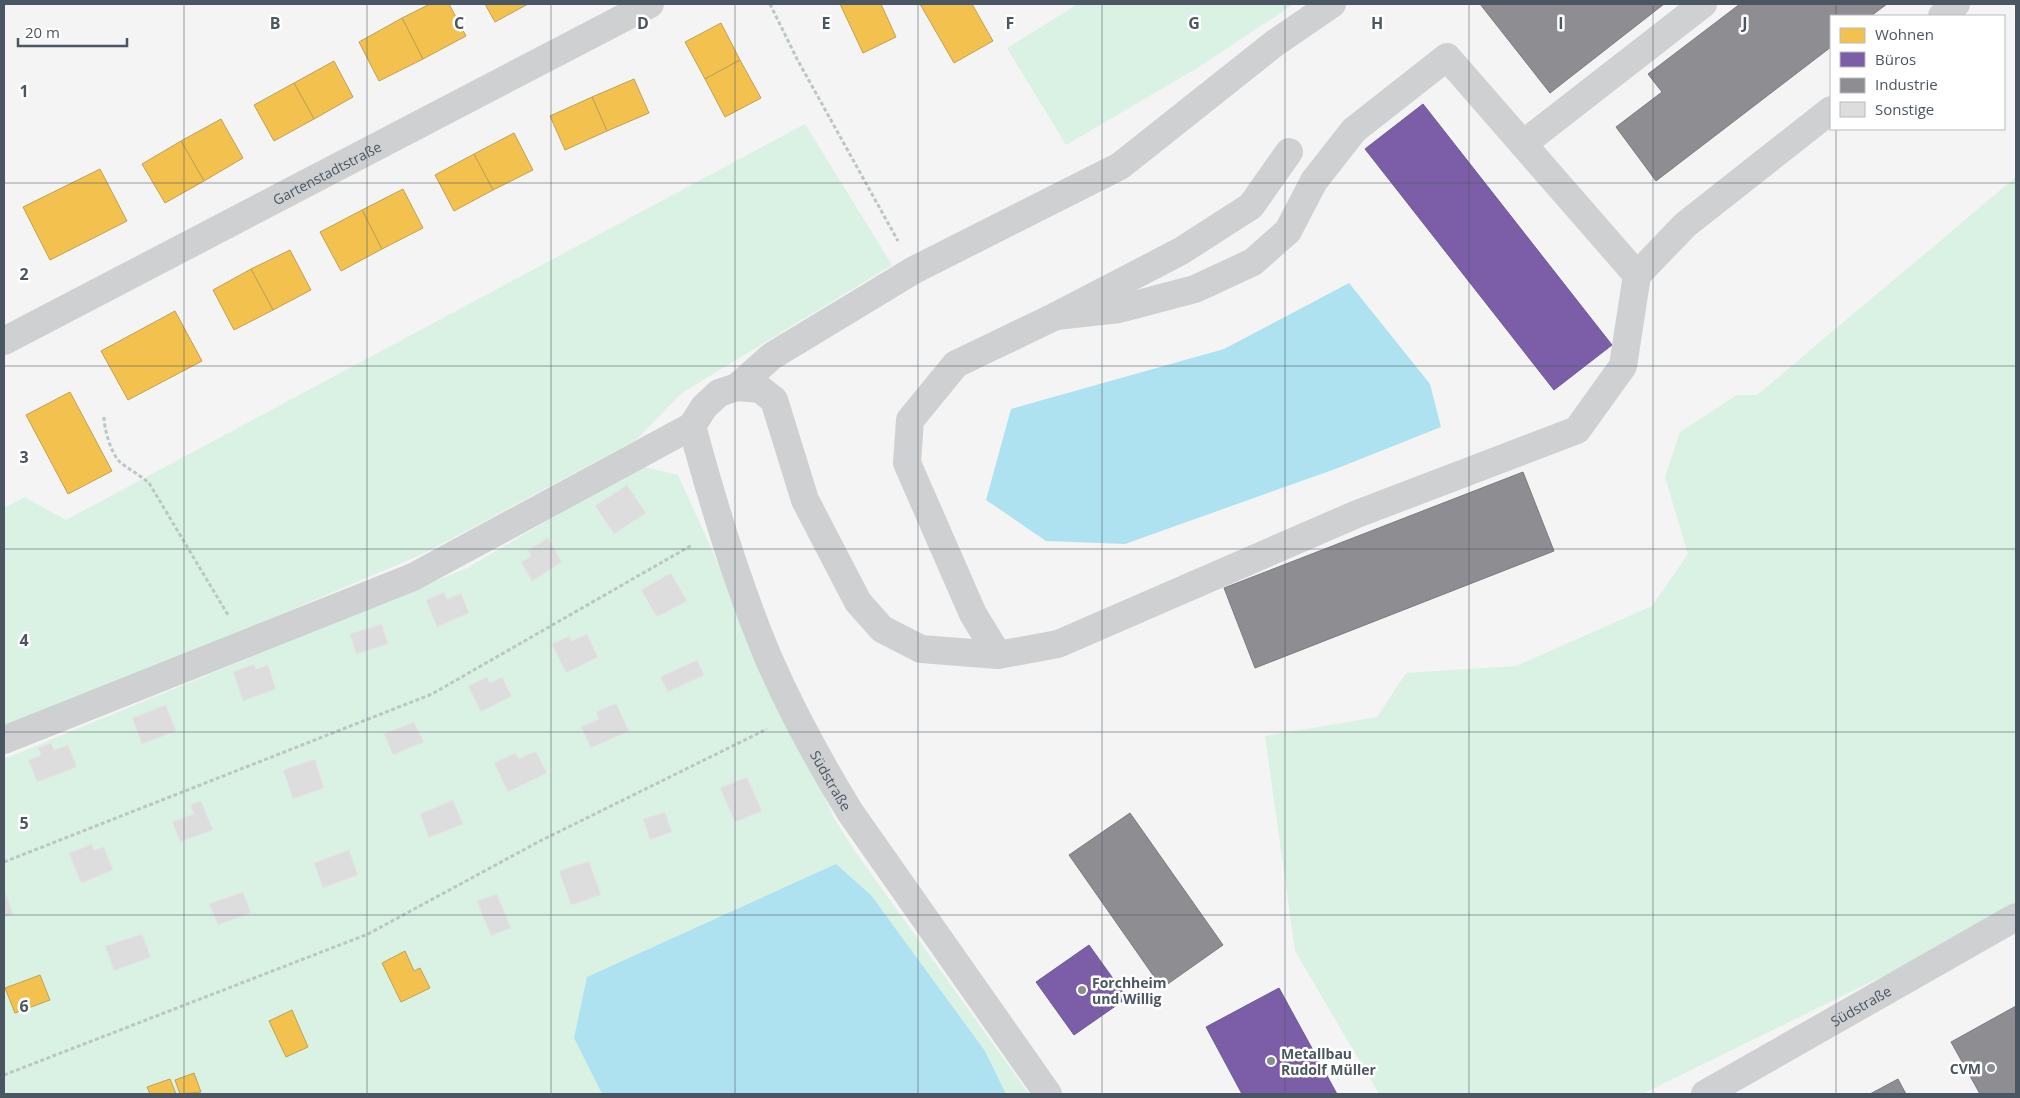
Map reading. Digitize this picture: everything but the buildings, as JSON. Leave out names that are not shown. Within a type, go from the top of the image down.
[{"type":"street","name":"Gartenstadtstraße","points":[[4,341],[650,4]]},
{"type":"street","points":[[737,387],[772,356],[914,270],[1120,166],[1275,43],[1332,4]]},
{"type":"street","points":[[1523,144],[1704,4]]},
{"type":"street","points":[[1943,15],[1956,4]]},
{"type":"street","points":[[1056,316],[1119,309],[1195,289],[1253,262],[1288,230],[1314,181],[1354,130],[1447,57],[1637,275]]},
{"type":"street","points":[[4,740],[413,577],[692,426],[704,407],[718,393],[737,387],[760,389],[774,400],[805,500],[858,602],[882,629],[921,649],[998,655],[1058,644],[1357,514],[1577,430],[1623,366],[1637,275],[1685,225],[1830,111]]},
{"type":"street","points":[[998,655],[973,614],[907,463],[910,420],[956,364],[1056,316],[1180,251],[1252,206],[1289,152]]},
{"type":"street","name":"Südstraße","points":[[692,426],[721,528],[769,658],[830,778],[850,812],[1048,1094]]},
{"type":"street","name":"Südstraße","points":[[1705,1094],[2016,917]]},
{"type":"path","points":[[770,4],[797,59],[914,270]]},
{"type":"path","points":[[104,417],[104,429],[118,461],[135,471],[149,483],[245,643]]},
{"type":"path","points":[[4,862],[432,694],[721,528]]},
{"type":"path","points":[[4,1075],[368,934],[540,841],[797,714]]},
{"type":"green space","points":[[1078,4],[1294,4],[1199,67],[1066,145],[1007,48]]},
{"type":"green space","points":[[805,124],[892,265],[682,393],[636,440],[425,553],[183,656],[4,727],[4,508],[25,497],[66,520]]},
{"type":"green space","points":[[2016,177],[2016,911],[1642,1094],[1379,1094],[1295,951],[1265,736],[1377,717],[1406,673],[1516,666],[1652,606],[1688,554],[1665,477],[1680,432],[1737,395],[1757,395]]},
{"type":"green space","points":[[640,466],[678,475],[834,818],[854,850],[1029,1094],[1006,1094],[985,1051],[871,895],[836,864],[574,1038],[602,1094],[4,1094],[4,759],[467,568]]},
{"type":"water","points":[[1349,283],[1430,384],[1441,427],[1338,468],[1125,544],[1046,541],[986,500],[1011,409],[1224,349]]},
{"type":"water","points":[[836,864],[871,895],[985,1051],[1006,1094],[602,1094],[574,1038],[587,977]]},
{"type":"place","name":"Forchheim und Willig","points":[[1082,990]]},
{"type":"place","name":"Metallbau Rudolf Müller","points":[[1271,1061]]},
{"type":"place","name":"CVM","points":[[1991,1068]]}]
